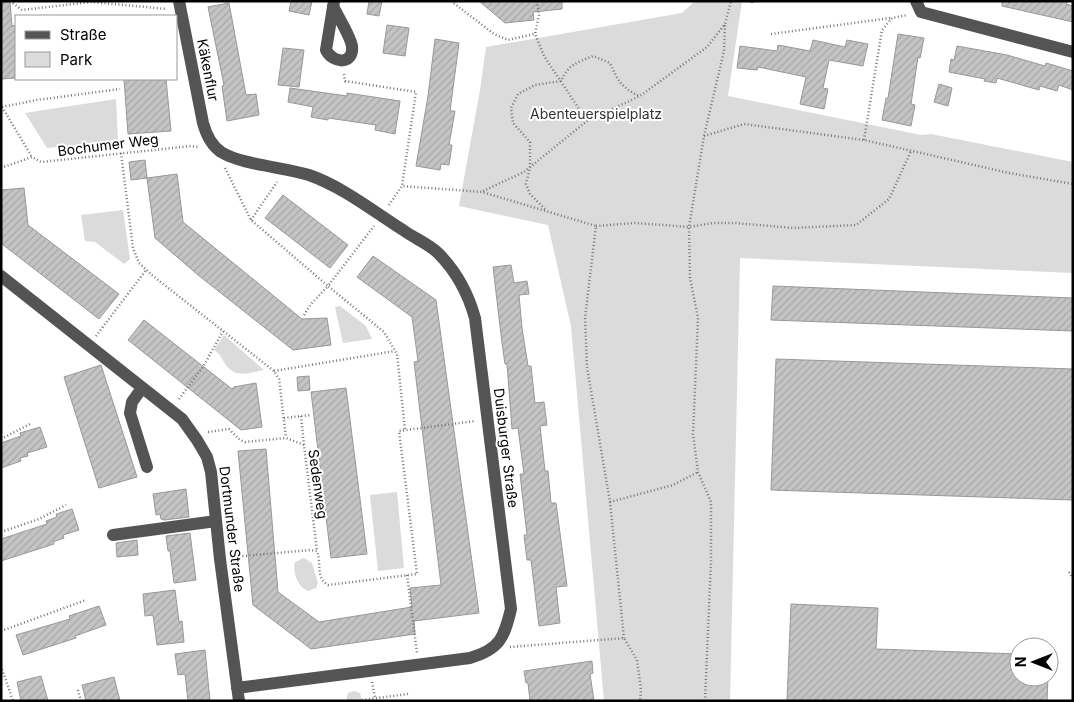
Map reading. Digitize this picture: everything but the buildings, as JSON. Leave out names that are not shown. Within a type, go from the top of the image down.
[{"type":"street","points":[[333,4],[352,45],[352,53],[348,58],[341,61],[334,60],[326,50],[333,4]]},
{"type":"street","name":"Käkenflur","points":[[180,6],[203,123],[206,133],[216,147]]},
{"type":"street","points":[[918,7],[1073,52]]},
{"type":"street","name":"Duisburger Straße","points":[[216,147],[233,157],[308,175],[336,186],[437,252],[463,284],[475,318],[511,608],[504,635],[493,648]]},
{"type":"street","name":"Dortmunder Straße","points":[[1,276],[182,419],[197,440],[211,472],[238,695]]},
{"type":"street","points":[[142,388],[132,402],[130,413],[147,467]]},
{"type":"street","points":[[113,535],[216,521]]},
{"type":"street","points":[[238,695],[470,658],[493,648]]},
{"type":"path","points":[[10,1],[22,10],[91,2],[180,6]]},
{"type":"path","points":[[451,1],[494,34],[508,40],[534,34]]},
{"type":"path","points":[[537,1],[539,15],[534,34],[544,56],[587,121]]},
{"type":"path","points":[[705,701],[711,561],[711,502],[698,472],[693,434],[698,318],[690,278],[689,227],[704,136],[724,51],[725,24],[731,1]]},
{"type":"path","points":[[771,34],[892,18],[918,7]]},
{"type":"path","points":[[864,140],[882,30],[892,18]]},
{"type":"path","points":[[482,192],[524,172],[587,121],[640,96],[707,47],[725,24]]},
{"type":"path","points":[[561,81],[573,64],[593,56],[610,63],[619,83],[626,90],[640,96]]},
{"type":"path","points":[[304,315],[382,216],[402,186],[416,92],[345,82],[341,61]]},
{"type":"path","points":[[546,210],[530,194],[526,184],[530,167],[530,142],[513,123],[511,108],[518,94],[535,85],[561,81]]},
{"type":"path","points":[[32,157],[2,106],[120,89]]},
{"type":"path","points":[[704,136],[744,124],[864,140],[1009,173],[1073,184]]},
{"type":"path","name":"Bochumer Weg","points":[[1,168],[32,157],[42,162],[191,146],[216,147]]},
{"type":"path","points":[[216,147],[251,220],[384,332],[397,354],[405,430]]},
{"type":"path","points":[[402,186],[482,192],[596,226],[635,224],[689,227],[735,223],[793,228],[856,225],[889,199],[911,150]]},
{"type":"path","points":[[121,153],[133,248],[139,263],[274,370],[279,380],[286,438]]},
{"type":"path","points":[[251,220],[286,170]]},
{"type":"path","points":[[596,226],[585,318],[587,367],[610,502],[624,638],[638,660],[641,690],[640,701]]},
{"type":"path","points":[[89,346],[146,270]]},
{"type":"path","points":[[170,410],[203,367],[223,330]]},
{"type":"path","points":[[274,370],[395,351]]},
{"type":"path","points":[[284,418],[311,415]]},
{"type":"path","points":[[301,416],[304,445]]},
{"type":"path","points":[[418,665],[407,575],[416,574],[399,431],[487,419]]},
{"type":"path","points":[[1,438],[32,422]]},
{"type":"path","name":"Sedenweg","points":[[197,440],[208,431],[229,429],[240,440],[245,442],[286,438],[304,445],[320,559],[319,574],[322,582],[328,585],[407,575]]},
{"type":"path","points":[[610,502],[673,484],[698,472]]},
{"type":"path","points":[[1,532],[39,520],[66,505]]},
{"type":"path","points":[[220,558],[311,550],[318,552]]},
{"type":"path","points":[[1069,572],[1073,578]]},
{"type":"path","points":[[1,631],[86,600]]},
{"type":"path","points":[[493,648],[624,638]]},
{"type":"path","points":[[1,666],[12,701]]},
{"type":"path","points":[[78,690],[81,701]]},
{"type":"path","points":[[362,700],[408,694]]},
{"type":"green space","name":"Abenteuerspielplatz","points":[[695,1],[742,1],[728,96],[921,135],[931,134],[1073,162],[1073,273],[740,258],[730,701],[604,701],[571,326],[548,225],[459,206],[486,47],[682,13]]},
{"type":"green space","points":[[116,99],[118,140],[47,148],[25,113]]},
{"type":"green space","points":[[123,210],[130,259],[124,264],[95,242],[85,241],[81,215]]},
{"type":"green space","points":[[340,306],[366,326],[372,339],[343,343],[335,307]]},
{"type":"green space","points":[[224,335],[264,370],[242,373],[232,371],[214,350]]},
{"type":"green space","points":[[397,492],[404,568],[378,571],[370,495]]},
{"type":"green space","points":[[304,558],[312,563],[318,583],[316,588],[308,591],[299,583],[294,570],[295,562]]},
{"type":"green space","points":[[354,691],[360,693],[362,701],[346,701],[348,693]]}]
